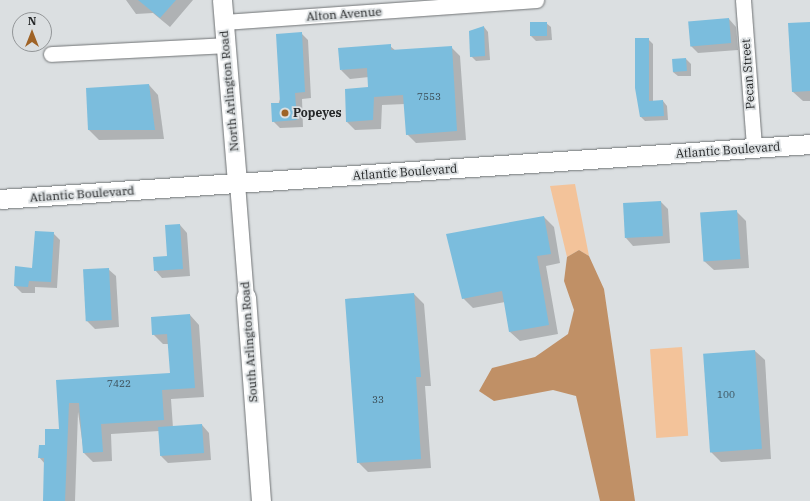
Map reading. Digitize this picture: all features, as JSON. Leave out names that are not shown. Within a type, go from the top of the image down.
[{"type":"main road","name":"North Arlington Road","points":[[222,0],[236,183]]},
{"type":"main road","name":"Atlantic Boulevard","points":[[0,199],[810,144]]},
{"type":"main road","name":"South Arlington Road","points":[[246,297],[261,501]]},
{"type":"street","name":"Alton Avenue","points":[[224,22],[536,0]]},
{"type":"street","name":"Pecan Street","points":[[743,0],[754,148]]},
{"type":"street","points":[[51,54],[226,45]]},
{"type":"street","name":"South Arlington Road","points":[[236,183],[246,297]]},
{"type":"shaded area","points":[[575,184],[589,256],[579,250],[567,257],[550,186]]},
{"type":"shaded area","points":[[579,250],[589,256],[604,289],[635,501],[600,501],[576,396],[553,390],[494,401],[479,391],[492,368],[535,357],[568,334],[574,310],[564,281],[567,257]]},
{"type":"shaded area","points":[[682,347],[688,436],[656,438],[650,349]]},
{"type":"building","points":[[138,0],[176,0],[160,18]]},
{"type":"building","points":[[729,18],[731,43],[690,46],[688,22]]},
{"type":"building","points":[[530,22],[547,22],[547,36],[530,36]]},
{"type":"building","points":[[810,22],[810,91],[792,92],[788,23]]},
{"type":"building","points":[[484,26],[485,56],[470,57],[469,31]]},
{"type":"building","points":[[302,32],[305,92],[295,93],[297,120],[272,122],[271,103],[280,103],[276,34]]},
{"type":"building","points":[[635,38],[649,38],[649,101],[663,100],[664,116],[640,117],[635,88]]},
{"type":"building","points":[[391,44],[391,50],[452,46],[457,131],[406,135],[403,95],[374,97],[373,120],[346,122],[345,89],[368,87],[367,68],[340,70],[338,48]]},
{"type":"building","points":[[686,58],[687,71],[673,72],[672,59]]},
{"type":"building","points":[[149,84],[155,130],[88,130],[86,88]]},
{"type":"building","points":[[661,201],[663,236],[625,238],[623,203]]},
{"type":"building","points":[[737,210],[740,259],[704,261],[700,213]]},
{"type":"building","points":[[544,216],[551,254],[537,256],[549,325],[509,332],[502,291],[462,299],[446,234]]},
{"type":"building","points":[[180,224],[183,269],[154,271],[153,257],[167,256],[165,225]]},
{"type":"building","points":[[35,231],[54,232],[51,282],[29,281],[28,287],[14,286],[15,266],[32,268]]},
{"type":"building","points":[[109,268],[112,320],[86,321],[83,269]]},
{"type":"building","points":[[414,293],[421,377],[416,377],[421,459],[357,463],[345,299]]},
{"type":"building","points":[[190,314],[195,388],[162,390],[164,420],[101,424],[103,452],[83,453],[79,403],[69,403],[65,501],[43,501],[44,458],[38,458],[39,445],[45,445],[45,429],[59,429],[56,380],[170,373],[167,334],[152,335],[151,317]]},
{"type":"building","points":[[755,350],[762,449],[710,452],[703,354]]},
{"type":"building","points":[[202,424],[204,453],[160,456],[158,427]]},
{"type":"place","name":"Popeyes","points":[[285,113]]}]
